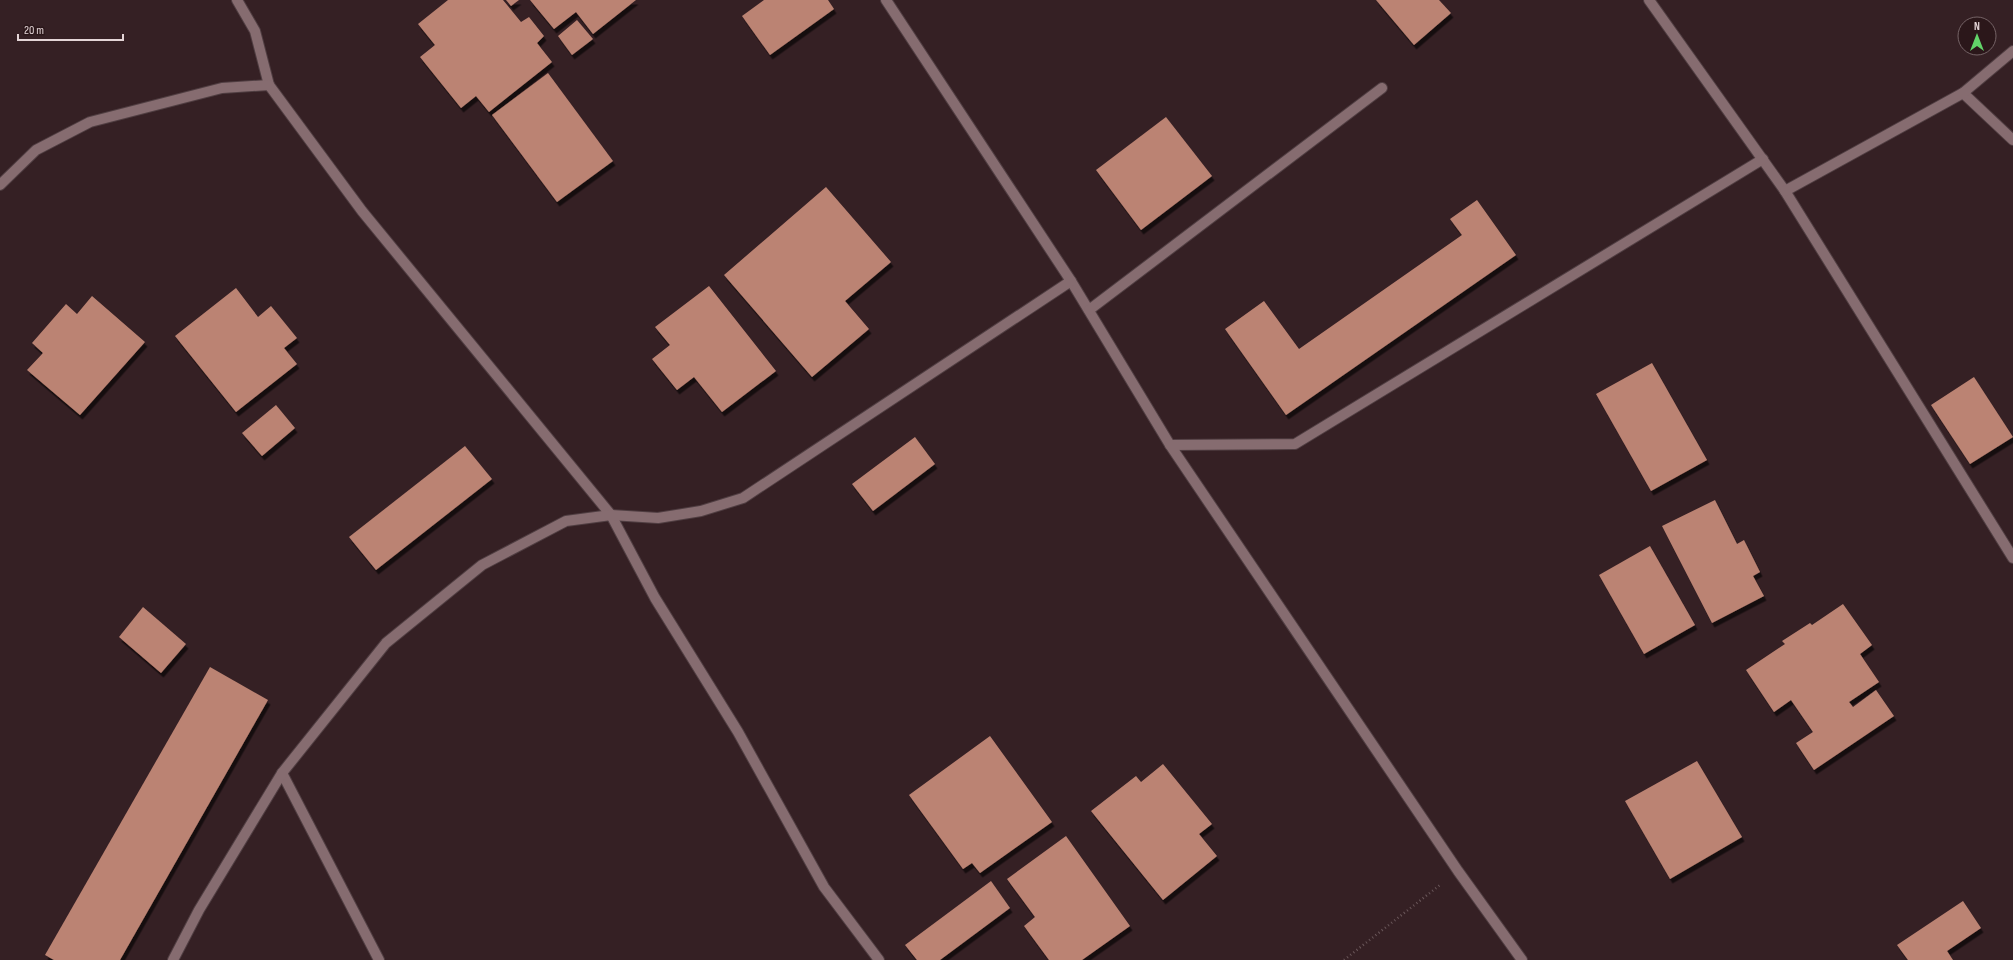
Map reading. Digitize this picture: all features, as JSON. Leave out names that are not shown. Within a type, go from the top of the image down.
[{"type":"street","points":[[237,0],[255,31],[269,85],[362,210],[611,515],[655,598],[738,732],[824,887],[879,960]]},
{"type":"street","points":[[886,0],[1071,281],[1170,445],[1458,871],[1522,960]]},
{"type":"street","points":[[1649,0],[1785,191],[2013,558]]},
{"type":"street","points":[[1785,191],[1964,93],[2013,51]]},
{"type":"street","points":[[0,185],[36,150],[90,122],[222,88],[269,85]]},
{"type":"street","points":[[1089,310],[1382,88]]},
{"type":"street","points":[[1964,93],[2013,140]]},
{"type":"street","points":[[1170,445],[1294,444],[1763,160]]},
{"type":"street","points":[[173,960],[199,910],[282,773],[386,643],[482,564],[566,521],[611,515],[658,518],[701,511],[743,498],[1071,281]]},
{"type":"street","points":[[282,773],[379,960]]},
{"type":"path","points":[[1344,960],[1458,871]]},
{"type":"building","points":[[448,0],[503,0],[521,22],[529,17],[544,36],[537,43],[552,62],[489,112],[476,96],[461,108],[420,57],[435,45],[418,24]]},
{"type":"building","points":[[506,0],[519,0],[511,6]]},
{"type":"building","points":[[530,0],[636,0],[593,34],[576,12],[554,29]]},
{"type":"building","points":[[764,0],[828,0],[834,9],[770,55],[742,16]]},
{"type":"building","points":[[1376,0],[1439,0],[1451,13],[1414,45]]},
{"type":"building","points":[[577,20],[593,39],[572,55],[558,36]]},
{"type":"building","points":[[548,73],[613,161],[557,202],[492,115]]},
{"type":"building","points":[[1166,117],[1212,176],[1141,230],[1096,170]]},
{"type":"building","points":[[826,187],[891,262],[845,301],[869,329],[812,377],[724,275]]},
{"type":"building","points":[[1477,200],[1516,255],[1286,415],[1225,329],[1264,301],[1299,349],[1462,235],[1450,219]]},
{"type":"building","points":[[709,286],[776,371],[722,412],[694,377],[677,390],[652,359],[670,345],[655,327]]},
{"type":"building","points":[[236,288],[258,317],[271,306],[297,338],[284,348],[297,364],[236,412],[175,336]]},
{"type":"building","points":[[92,296],[145,342],[80,415],[27,370],[43,353],[32,343],[66,304],[77,314]]},
{"type":"building","points":[[1652,363],[1707,460],[1651,491],[1596,394]]},
{"type":"building","points":[[1974,377],[2013,437],[1970,464],[1931,405]]},
{"type":"building","points":[[276,405],[295,428],[262,456],[242,433]]},
{"type":"building","points":[[915,437],[935,464],[873,511],[852,484]]},
{"type":"building","points":[[465,446],[492,479],[376,570],[349,537]]},
{"type":"building","points":[[1715,500],[1737,544],[1744,540],[1760,572],[1753,576],[1764,596],[1712,623],[1662,526]]},
{"type":"building","points":[[1650,546],[1695,625],[1644,654],[1599,575]]},
{"type":"building","points":[[1843,604],[1872,645],[1860,654],[1879,682],[1849,702],[1853,707],[1876,690],[1894,716],[1814,770],[1796,743],[1813,732],[1791,700],[1774,712],[1746,670],[1785,644],[1782,641],[1810,623],[1812,625]]},
{"type":"building","points":[[143,607],[186,644],[161,673],[119,637]]},
{"type":"building","points":[[210,667],[268,700],[120,960],[54,960],[45,955]]},
{"type":"building","points":[[990,736],[1052,822],[980,873],[972,863],[963,869],[909,795]]},
{"type":"building","points":[[1697,761],[1742,837],[1670,879],[1625,801]]},
{"type":"building","points":[[1163,764],[1212,824],[1199,834],[1217,856],[1163,900],[1091,811],[1136,776],[1141,782]]},
{"type":"building","points":[[1066,836],[1130,926],[1082,960],[1049,960],[1024,926],[1035,917],[1007,879]]},
{"type":"building","points":[[991,881],[1010,908],[940,960],[917,960],[905,945]]},
{"type":"building","points":[[1963,901],[1981,928],[1947,951],[1953,960],[1908,960],[1897,945]]}]
